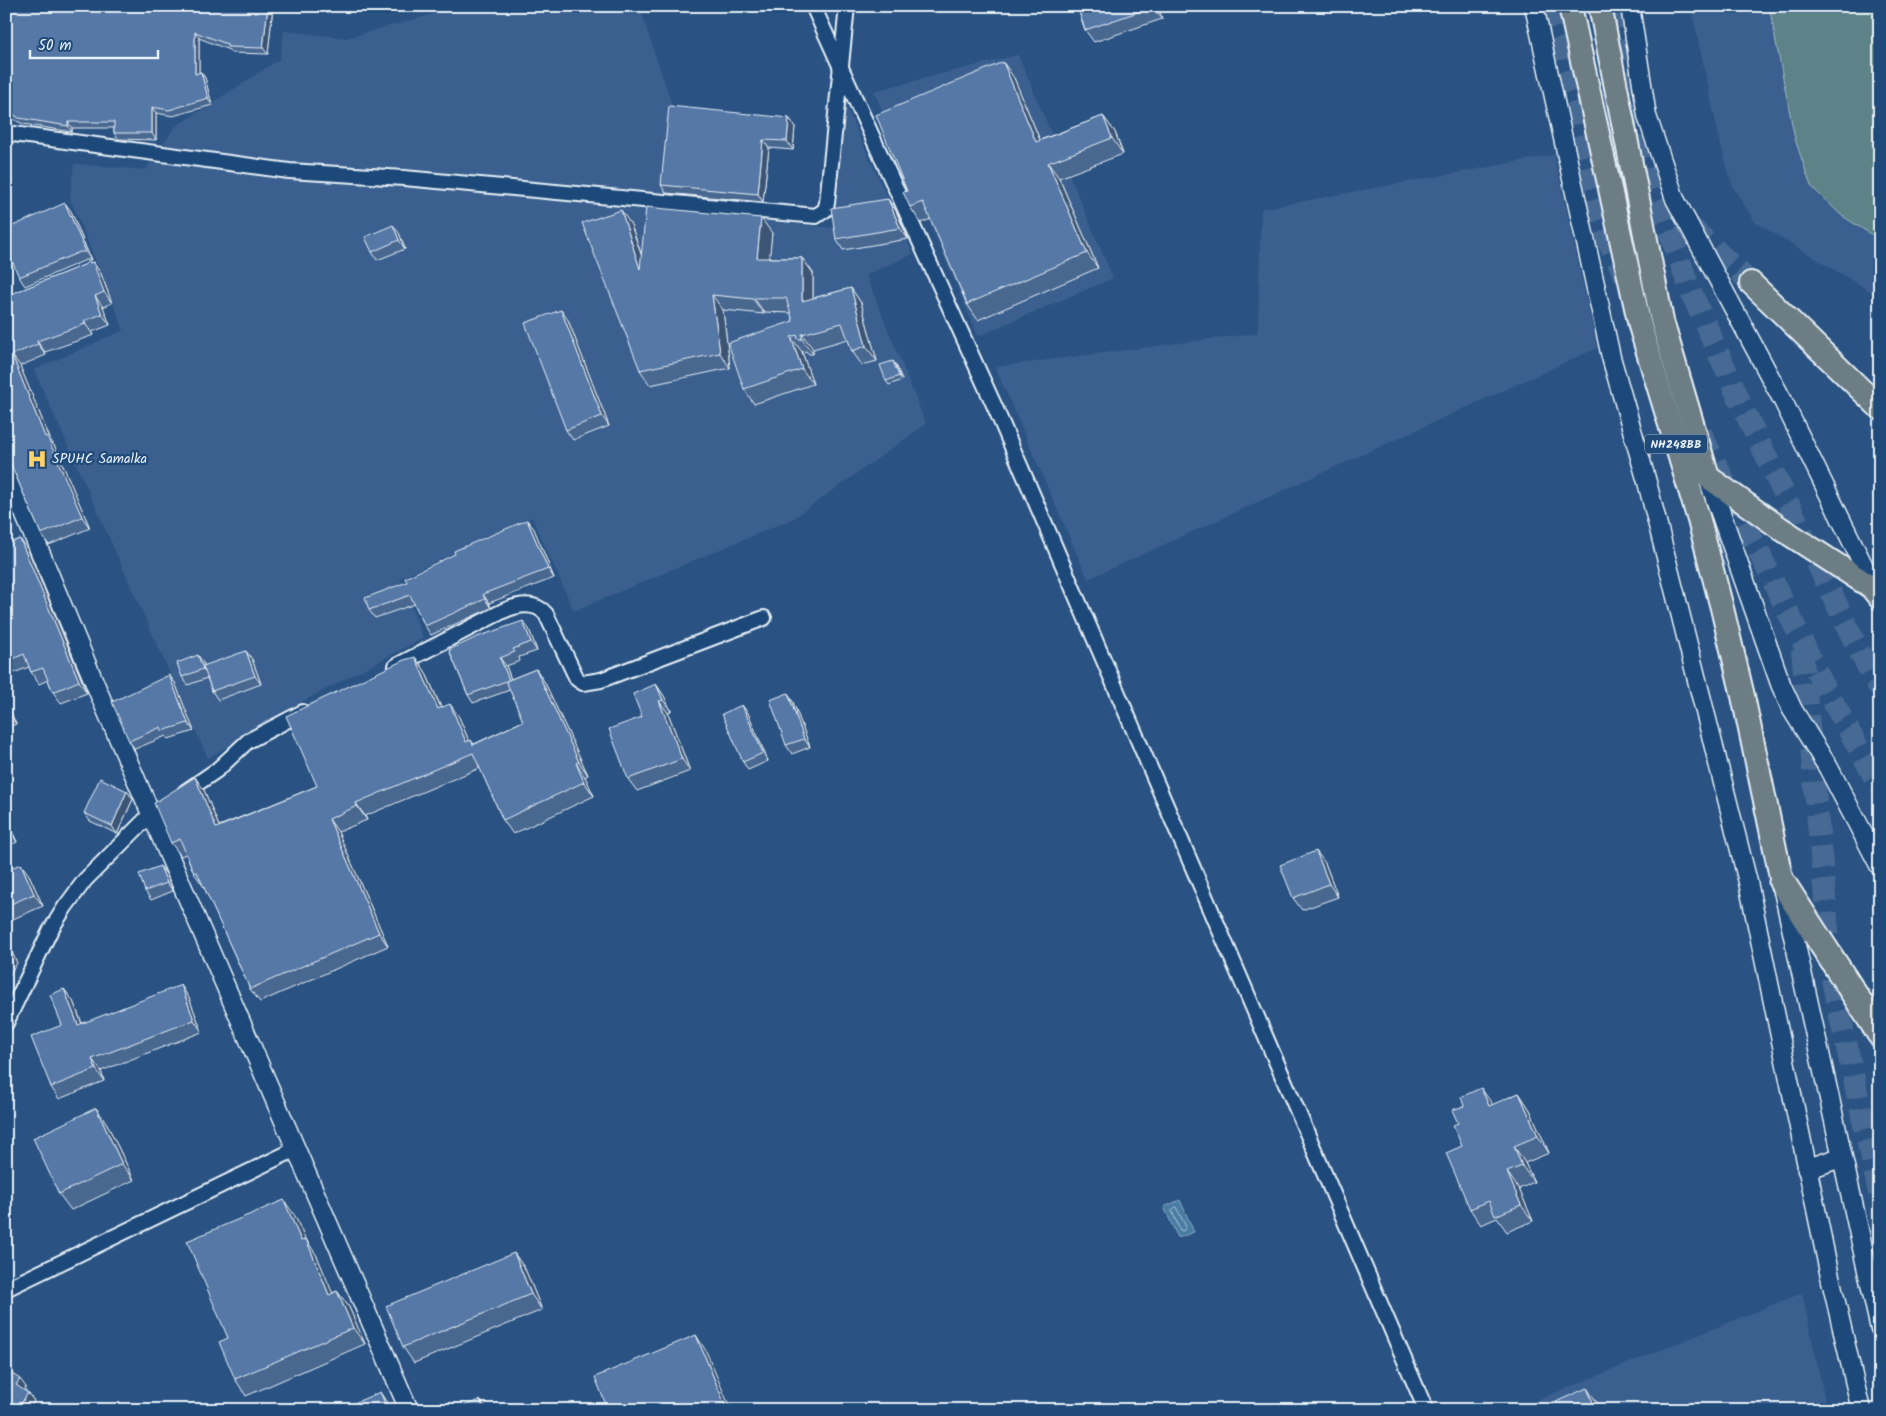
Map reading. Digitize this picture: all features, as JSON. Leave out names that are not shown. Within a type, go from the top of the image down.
[{"type":"highway","name":"NH248BB","points":[[1570,6],[1640,326],[1699,520],[1718,590],[1743,696],[1782,882]]},
{"type":"highway","name":"NH248BB","points":[[1600,6],[1662,321],[1708,477]]},
{"type":"highway","points":[[1751,283],[1880,408]]},
{"type":"highway","points":[[1708,477],[1780,528],[1871,587],[1880,598]]},
{"type":"highway","points":[[1782,882],[1868,1019],[1880,1034]]},
{"type":"main road","points":[[1708,477],[1780,685],[1792,709],[1828,767],[1880,866]]},
{"type":"main road","points":[[1782,882],[1880,1327]]},
{"type":"main road","points":[[1807,1169],[1842,1156]]},
{"type":"street","points":[[813,6],[994,405],[1426,1410]]},
{"type":"street","points":[[6,133],[289,171],[404,178],[816,216],[825,210],[827,203],[847,6]]},
{"type":"street","points":[[1534,6],[1611,357],[1649,492],[1748,882],[1807,1169],[1861,1410]]},
{"type":"street","points":[[1630,6],[1646,116],[1675,199],[1784,401],[1880,598]]},
{"type":"street","points":[[6,470],[27,541],[151,814],[409,1410]]},
{"type":"street","points":[[385,672],[503,610],[519,605],[531,606],[543,611],[577,679],[583,683],[601,680],[764,618]]},
{"type":"street","points":[[6,1023],[50,931],[85,880],[151,814],[211,775],[248,741],[316,706]]},
{"type":"street","points":[[6,1288],[296,1149]]},
{"type":"shaded area","points":[[462,6],[639,6],[675,114],[662,209],[832,228],[846,107],[913,254],[866,275],[926,424],[794,518],[574,611],[532,517],[400,578],[423,638],[284,711],[208,758],[34,370],[124,330],[70,198],[74,164],[146,170],[175,127],[280,59],[284,31],[347,38]]},
{"type":"shaded area","points":[[1691,6],[1880,6],[1880,297],[1755,222],[1733,187],[1720,142]]},
{"type":"shaded area","points":[[1018,55],[1113,278],[978,336],[874,91]]},
{"type":"shaded area","points":[[1554,155],[1597,348],[1088,579],[995,367],[1258,333],[1261,209]]},
{"type":"shaded area","points":[[1802,1293],[1827,1410],[1513,1410]]},
{"type":"green space","points":[[1769,6],[1880,6],[1880,240],[1841,215],[1811,186],[1795,139]]},
{"type":"water","points":[[1180,1200],[1194,1232],[1178,1238],[1164,1207]]},
{"type":"building","points":[[6,6],[268,6],[263,48],[227,47],[227,44],[195,32],[195,74],[201,72],[208,98],[169,110],[152,107],[152,133],[114,133],[114,122],[68,122],[68,126],[19,118],[9,112],[8,115],[6,114]]},
{"type":"building","points":[[1077,6],[1153,6],[1153,7],[1085,30]]},
{"type":"building","points":[[1003,62],[1036,142],[1103,116],[1112,138],[1048,163],[1087,253],[967,304],[923,202],[910,207],[903,192],[907,191],[876,115]]},
{"type":"building","points":[[669,106],[789,118],[787,141],[763,140],[758,194],[661,185]]},
{"type":"building","points":[[888,199],[900,228],[836,239],[831,208]]},
{"type":"building","points":[[65,203],[86,252],[80,252],[19,277],[6,247],[6,229]]},
{"type":"building","points":[[646,207],[761,218],[757,258],[802,258],[802,301],[851,288],[866,346],[852,351],[842,323],[802,334],[802,339],[798,339],[797,335],[791,337],[802,369],[744,389],[728,343],[793,321],[786,298],[753,299],[712,295],[720,353],[640,370],[582,223],[621,210],[640,269]]},
{"type":"building","points":[[393,225],[399,240],[372,252],[365,237]]},
{"type":"building","points":[[89,261],[90,263],[93,262],[104,292],[95,296],[102,314],[84,321],[85,324],[37,341],[38,344],[12,355],[45,437],[47,436],[82,517],[41,534],[6,453],[6,296],[84,265]]},
{"type":"building","points":[[561,310],[602,416],[566,430],[525,323]]},
{"type":"building","points":[[893,361],[899,376],[886,381],[880,365]]},
{"type":"building","points":[[527,520],[548,569],[483,594],[485,599],[425,626],[410,595],[369,610],[365,598],[407,582],[405,578],[455,554],[454,551]]},
{"type":"building","points":[[20,539],[79,681],[53,692],[43,668],[31,672],[24,654],[6,662],[6,544]]},
{"type":"building","points":[[523,621],[531,642],[513,649],[515,652],[500,658],[509,680],[468,695],[449,650],[477,637]]},
{"type":"building","points":[[246,651],[255,676],[212,691],[203,666]]},
{"type":"building","points":[[198,655],[203,669],[182,677],[177,663]]},
{"type":"building","points":[[415,657],[438,709],[450,704],[466,742],[471,740],[473,745],[523,721],[506,681],[536,669],[579,762],[576,763],[584,782],[503,820],[473,753],[356,803],[357,806],[329,819],[379,933],[250,989],[197,872],[194,873],[180,839],[171,843],[154,803],[195,777],[216,828],[317,786],[286,716],[404,660]]},
{"type":"building","points":[[169,675],[188,723],[162,731],[161,727],[129,741],[112,702]]},
{"type":"building","points":[[656,684],[663,700],[659,701],[682,759],[628,779],[609,729],[642,717],[633,694]]},
{"type":"building","points":[[788,693],[804,739],[786,745],[770,700]]},
{"type":"building","points":[[742,705],[763,753],[743,762],[722,714]]},
{"type":"building","points":[[100,778],[127,791],[112,826],[84,813]]},
{"type":"building","points":[[1316,851],[1329,884],[1293,898],[1280,865]]},
{"type":"building","points":[[21,864],[34,894],[6,906],[6,870]]},
{"type":"building","points":[[160,866],[167,883],[145,891],[139,874]]},
{"type":"building","points":[[6,945],[9,952],[6,956]]},
{"type":"building","points":[[181,985],[194,1020],[92,1059],[96,1069],[51,1087],[31,1037],[62,1025],[50,995],[64,989],[78,1025]]},
{"type":"building","points":[[1481,1088],[1489,1106],[1519,1093],[1538,1136],[1514,1146],[1522,1166],[1507,1172],[1521,1205],[1495,1216],[1489,1201],[1470,1209],[1446,1153],[1462,1146],[1453,1125],[1458,1123],[1452,1110],[1464,1106],[1461,1097]]},
{"type":"building","points":[[96,1108],[122,1164],[59,1194],[33,1138]]},
{"type":"building","points":[[284,1200],[301,1241],[306,1239],[329,1295],[337,1291],[353,1328],[235,1379],[219,1342],[228,1338],[187,1241]]},
{"type":"building","points":[[514,1253],[531,1294],[403,1347],[386,1306]]},
{"type":"building","points":[[696,1335],[727,1410],[608,1410],[595,1377]]},
{"type":"building","points":[[9,1372],[20,1379],[16,1385],[28,1393],[17,1410],[6,1405],[6,1377]]},
{"type":"building","points":[[1587,1388],[1596,1410],[1538,1410]]},
{"type":"building","points":[[380,1392],[388,1410],[338,1410]]},
{"type":"building","points":[[480,1400],[484,1410],[453,1410]]},
{"type":"building","points":[[525,1406],[526,1410],[513,1410]]},
{"type":"tunnel","points":[[1551,6],[1592,208],[1625,276]]},
{"type":"tunnel","points":[[1617,6],[1654,189],[1691,292],[1744,410],[1858,649],[1880,689]]},
{"type":"tunnel","points":[[1690,226],[1751,283]]},
{"type":"tunnel","points":[[1701,433],[1822,682],[1880,787]]},
{"type":"tunnel","points":[[1802,650],[1833,984],[1880,1197]]},
{"type":"place","name":"SPUHC Samalka","points":[[37,459]]}]
